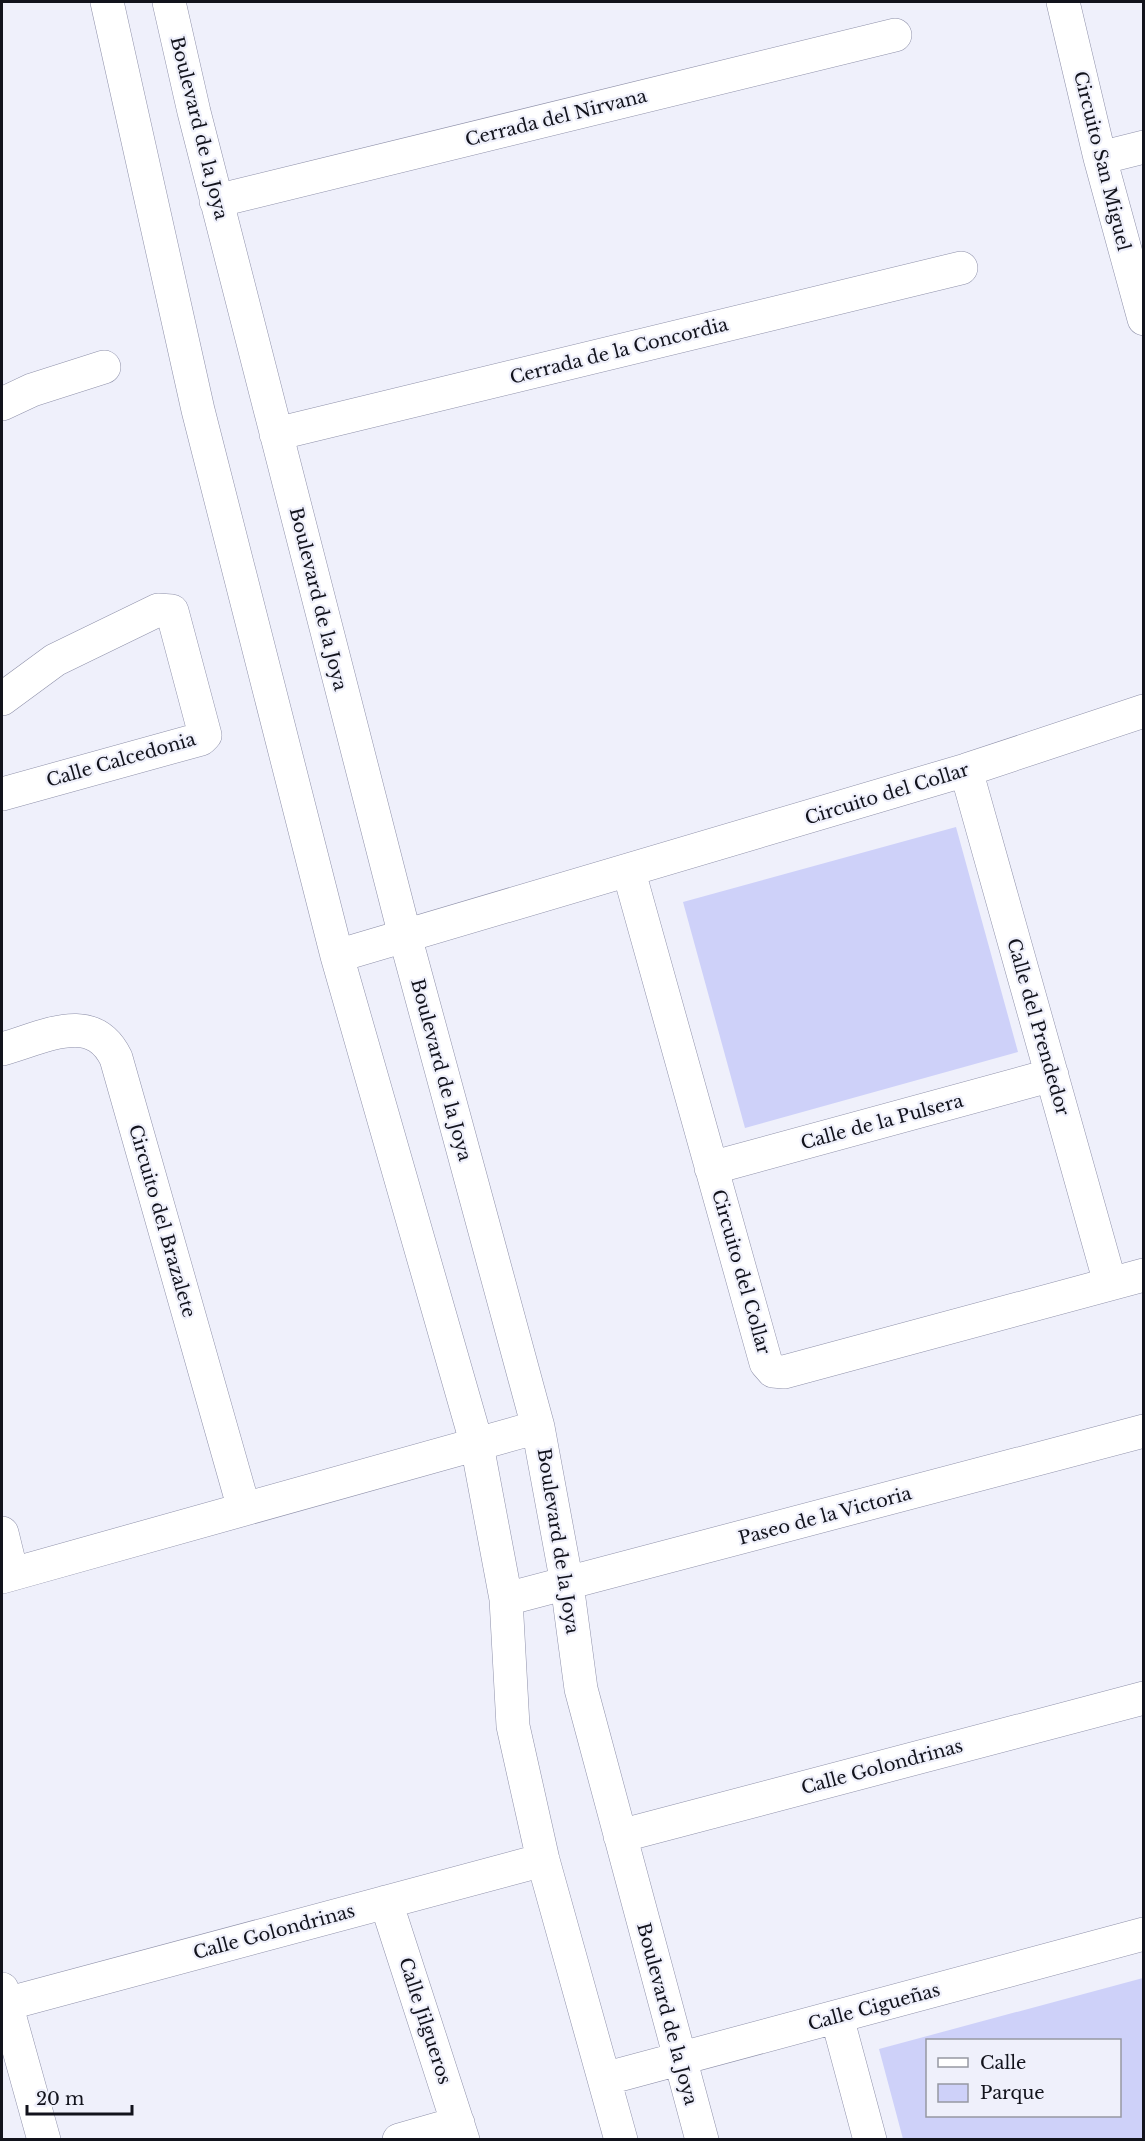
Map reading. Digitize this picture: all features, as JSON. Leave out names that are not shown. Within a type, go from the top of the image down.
[{"type":"street","points":[[107,2],[198,410],[337,956],[477,1445],[506,1599],[513,1726],[543,1860],[621,2139]]},
{"type":"street","name":"Boulevard de la Joya","points":[[169,2],[216,201],[405,936],[538,1428],[567,1584],[581,1689],[702,2139]]},
{"type":"street","name":"Circuito San Miguel","points":[[1063,2],[1100,158],[1143,319]]},
{"type":"street","name":"Cerrada del Nirvana","points":[[216,201],[895,35]]},
{"type":"street","points":[[1100,158],[1143,147]]},
{"type":"street","name":"Cerrada de la Concordia","points":[[276,434],[961,268]]},
{"type":"street","points":[[2,404],[33,390],[104,367]]},
{"type":"street","name":"Calle Calcedonia","points":[[2,699],[55,660],[158,610],[172,610],[205,735],[201,739],[2,794]]},
{"type":"street","name":"Circuito del Collar","points":[[337,956],[629,872],[966,770],[1143,711]]},
{"type":"street","name":"Calle del Prendedor","points":[[966,770],[1110,1284]]},
{"type":"street","name":"Circuito del Collar","points":[[629,872],[766,1363],[773,1371],[784,1372],[1143,1275]]},
{"type":"street","name":"Circuito del Brazalete","points":[[2,1050],[79,1028],[93,1032],[110,1046],[116,1058],[244,1509]]},
{"type":"street","name":"Calle de la Pulsera","points":[[711,1168],[1052,1075]]},
{"type":"street","points":[[2,1533],[7,1575],[538,1428]]},
{"type":"street","name":"Paseo de la Victoria","points":[[506,1599],[1143,1431]]},
{"type":"street","name":"Calle Golondrinas","points":[[620,1836],[1143,1698]]},
{"type":"street","name":"Calle Golondrinas","points":[[4,1997],[386,1902],[543,1860]]},
{"type":"street","name":"Calle Jilgueros","points":[[386,1902],[461,2131]]},
{"type":"street","name":"Calle Cigueñas","points":[[604,2079],[1143,1934]]},
{"type":"street","points":[[4,1997],[44,2139]]},
{"type":"street","points":[[837,2017],[870,2139]]},
{"type":"street","points":[[399,2139],[461,2131]]},
{"type":"green space","points":[[956,827],[1018,1052],[745,1128],[683,902]]},
{"type":"green space","points":[[1143,1978],[1143,2139],[903,2139],[879,2049]]}]
